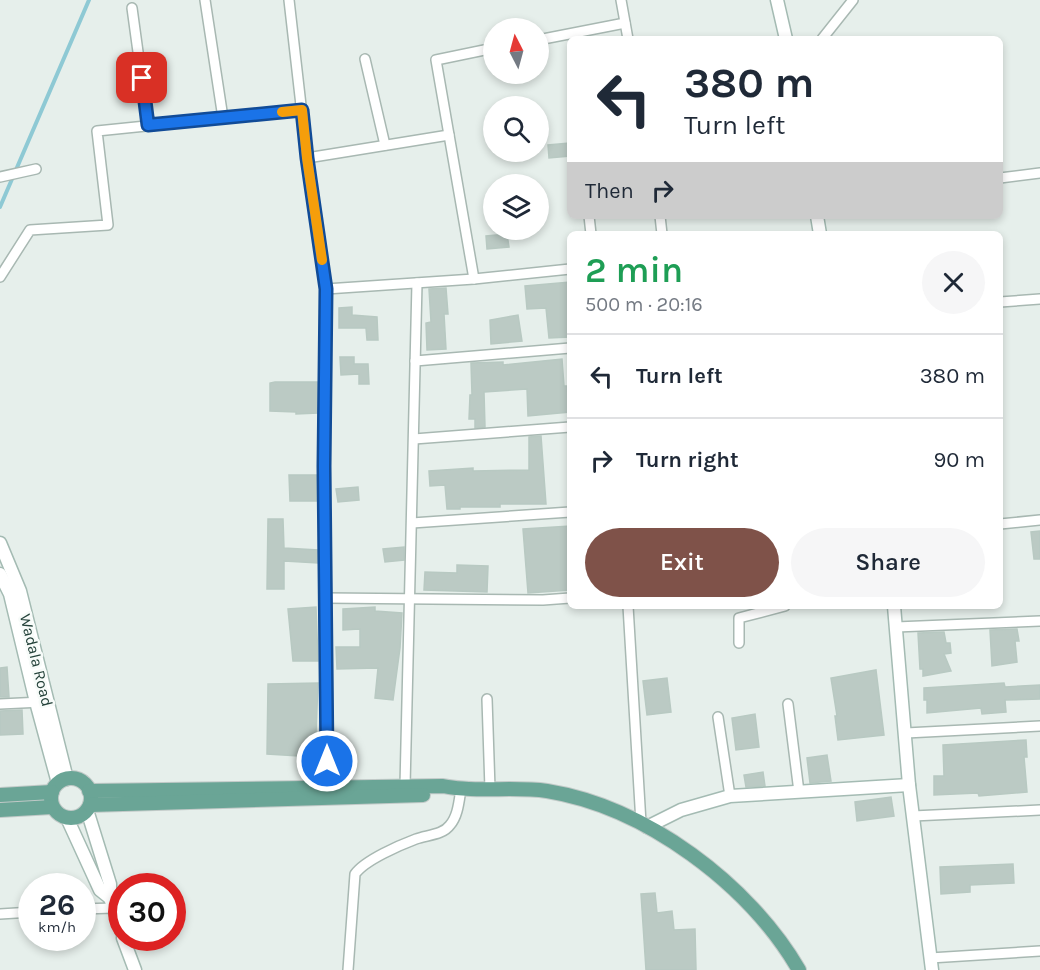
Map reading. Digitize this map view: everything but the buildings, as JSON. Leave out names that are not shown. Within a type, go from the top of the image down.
[{"type":"main road","points":[[0,795],[81,781],[89,802]]},
{"type":"main road","points":[[52,807],[59,785]]},
{"type":"main road","points":[[89,802],[326,793],[405,786],[523,789],[550,792],[593,803],[644,825],[710,868],[762,918],[800,970]]},
{"type":"main road","points":[[326,793],[443,795],[461,789]]},
{"type":"main road","points":[[0,810],[52,807],[61,816],[67,818],[80,816],[89,802]]},
{"type":"street","points":[[206,0],[223,118]]},
{"type":"street","points":[[289,0],[307,158],[326,289],[326,793]]},
{"type":"street","points":[[621,0],[627,36]]},
{"type":"street","points":[[777,0],[785,36]]},
{"type":"street","points":[[824,36],[853,0]]},
{"type":"street","points":[[132,8],[148,125]]},
{"type":"street","points":[[570,36],[625,23]]},
{"type":"street","points":[[549,39],[567,36]]},
{"type":"street","points":[[474,279],[436,60],[483,50]]},
{"type":"street","points":[[365,58],[385,145]]},
{"type":"street","points":[[0,277],[30,230],[108,225],[97,130],[302,110]]},
{"type":"street","points":[[307,158],[449,135]]},
{"type":"street","points":[[0,177],[36,169]]},
{"type":"street","points":[[1003,178],[1040,173]]},
{"type":"street","points":[[326,289],[474,279],[567,269]]},
{"type":"street","points":[[405,786],[417,283]]},
{"type":"street","points":[[1003,303],[1040,299]]},
{"type":"street","points":[[415,361],[567,348]]},
{"type":"street","points":[[414,439],[567,427]]},
{"type":"street","points":[[412,523],[567,512]]},
{"type":"street","points":[[1003,524],[1040,520]]},
{"type":"street","name":"Wadala Road","points":[[0,543],[20,591],[59,785]]},
{"type":"street","name":"Wadala Road","points":[[0,574],[10,594],[41,702]]},
{"type":"street","points":[[325,598],[567,598]]},
{"type":"street","points":[[628,609],[644,825],[681,810],[730,796],[909,785]]},
{"type":"street","points":[[739,643],[739,618],[774,609]]},
{"type":"street","points":[[894,609],[909,785],[931,964],[1040,951]]},
{"type":"street","points":[[896,627],[1040,621]]},
{"type":"street","points":[[487,699],[490,789]]},
{"type":"street","points":[[0,704],[41,702]]},
{"type":"street","points":[[788,704],[799,792]]},
{"type":"street","points":[[718,717],[730,796]]},
{"type":"street","points":[[906,733],[1040,726]]},
{"type":"street","points":[[348,970],[355,874],[361,867],[394,849],[416,839],[440,833],[450,827],[456,815],[461,789]]},
{"type":"street","points":[[89,802],[108,876]]},
{"type":"street","points":[[913,816],[1040,810]]},
{"type":"street","points":[[67,818],[100,890],[108,899]]},
{"type":"street","points":[[0,914],[18,913]]},
{"type":"street","points":[[128,951],[135,970]]},
{"type":"waterway","points":[[0,207],[89,0]]},
{"type":"slow traffic","points":[[282,112],[302,110],[322,260]]},
{"type":"route","points":[[142,78],[148,125],[302,110],[326,289],[324,466],[327,761]]}]
